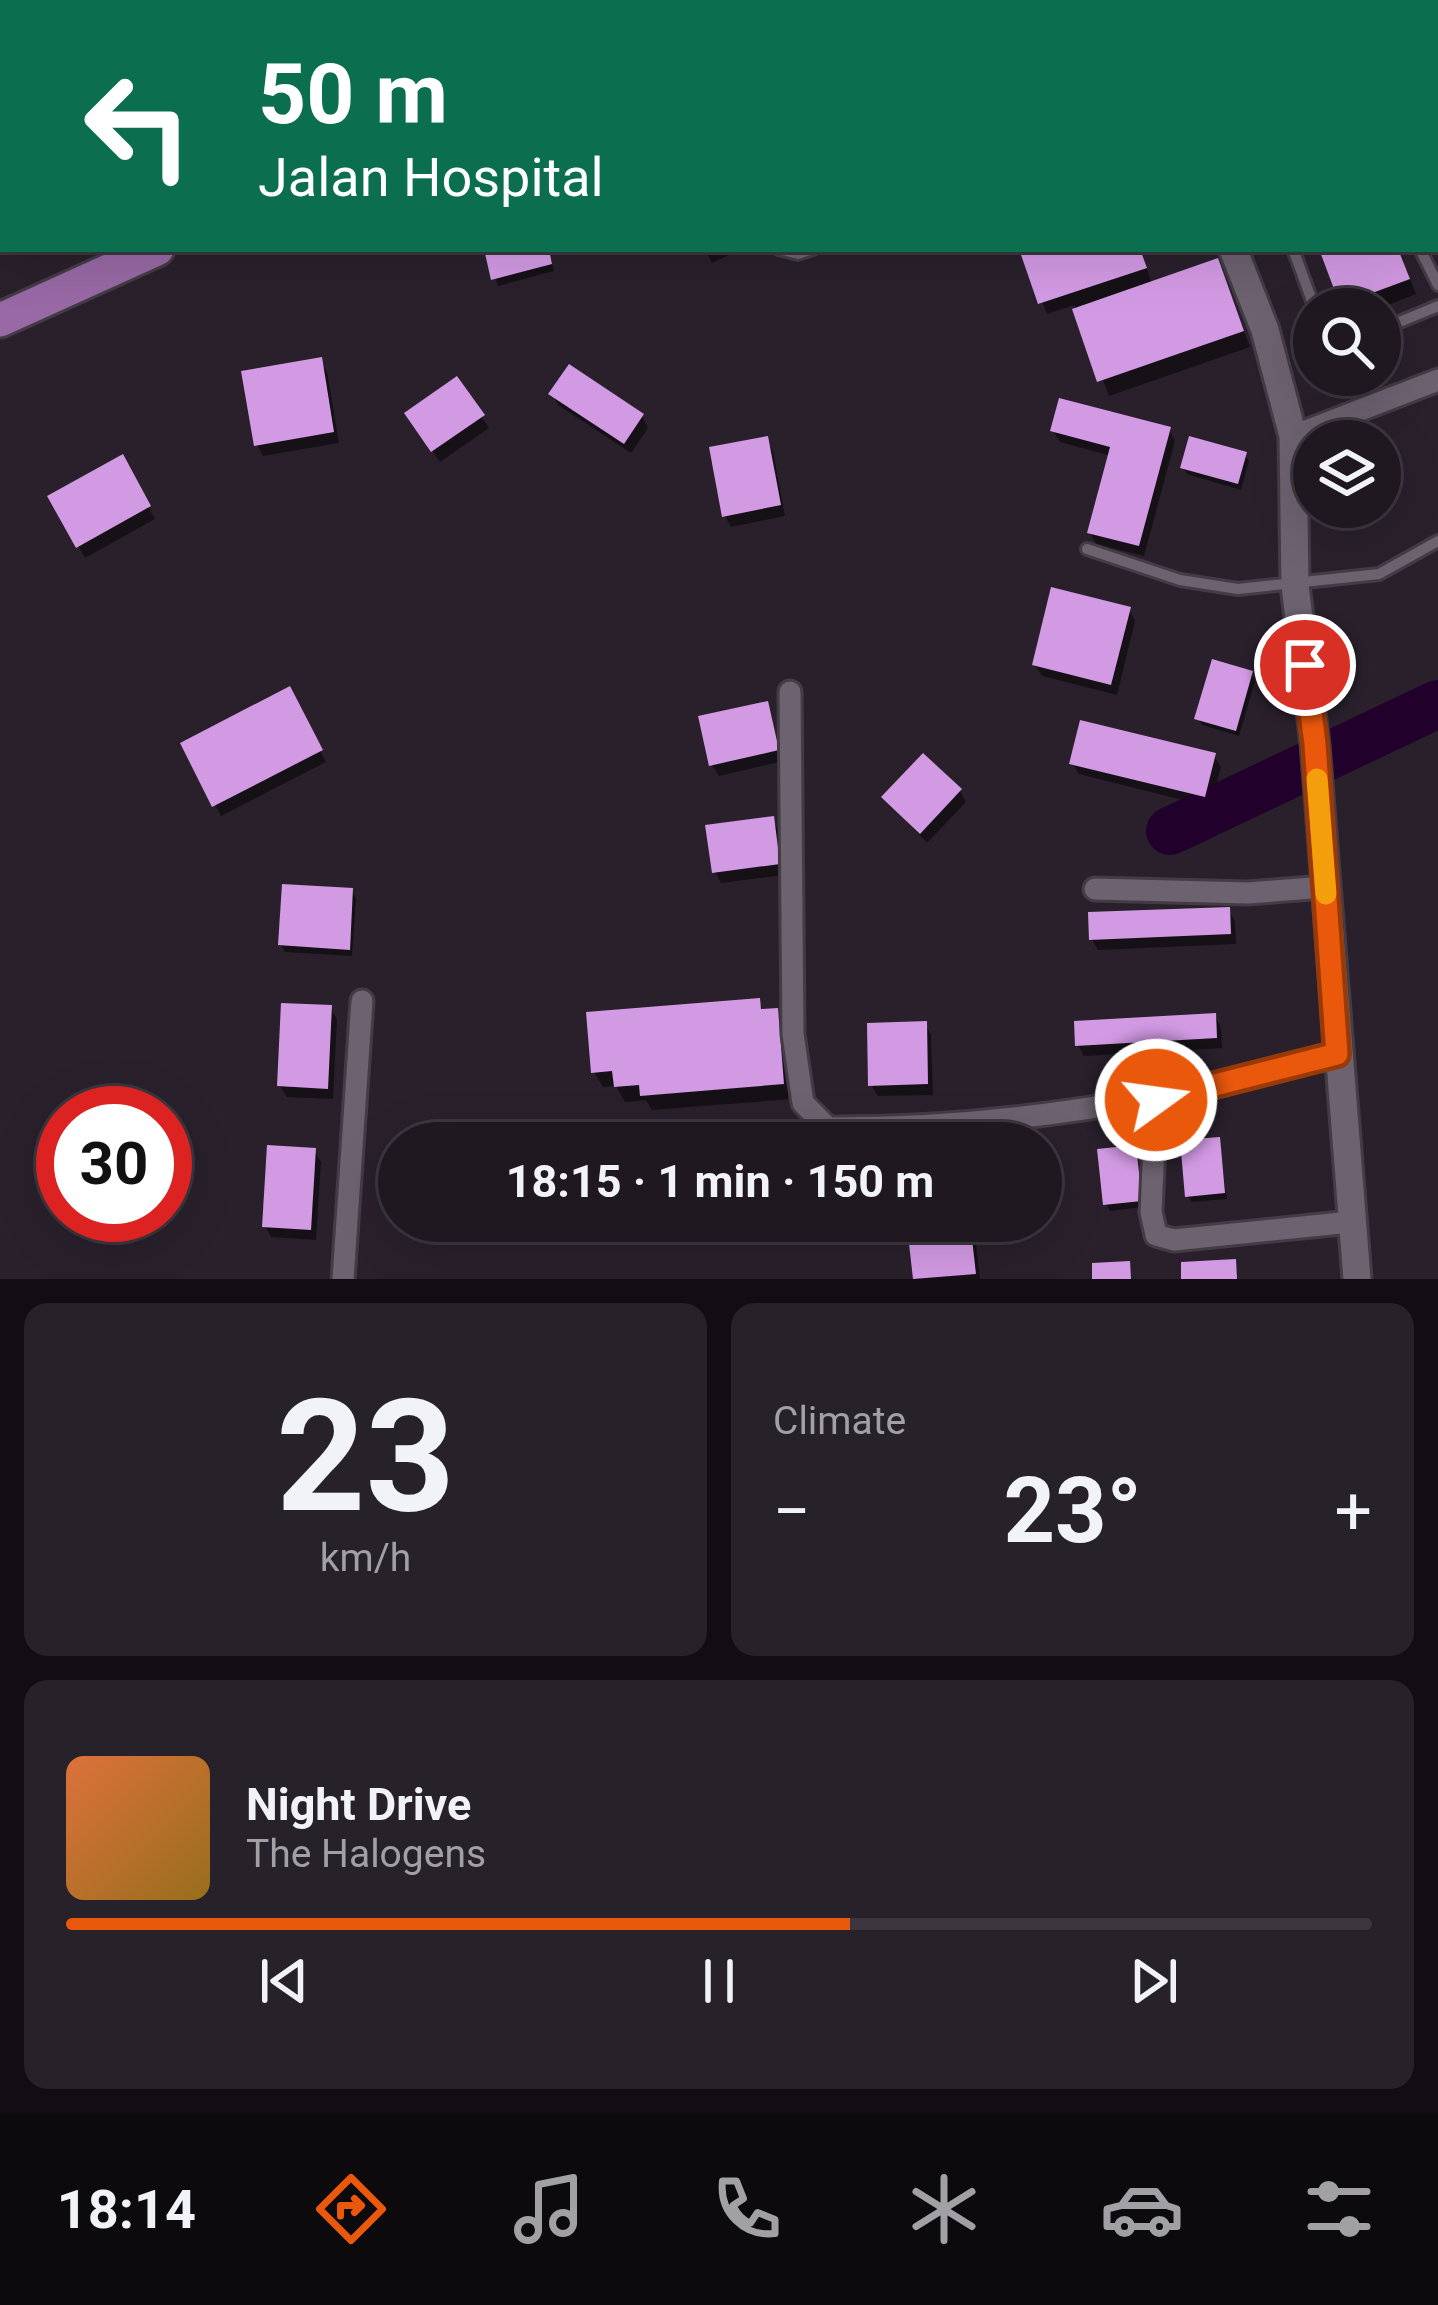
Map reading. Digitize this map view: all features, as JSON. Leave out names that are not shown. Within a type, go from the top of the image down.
[{"type":"main road","points":[[0,320],[151,252]]},
{"type":"street","points":[[1234,252],[1265,330],[1293,436]]},
{"type":"street","points":[[1334,420],[1438,380]]},
{"type":"street","points":[[1294,528],[1295,586],[1315,744],[1357,1279]]},
{"type":"street","points":[[790,692],[793,1034],[802,1103],[828,1128],[1022,1120],[1156,1100],[1337,1054]]},
{"type":"street","points":[[1095,889],[1248,892],[1325,887]]},
{"type":"street","points":[[343,1279],[362,1001]]},
{"type":"street","points":[[1156,1100],[1150,1212],[1156,1235],[1174,1240],[1351,1222]]},
{"type":"lane","points":[[1294,252],[1307,288]]},
{"type":"lane","points":[[1421,252],[1438,286]]},
{"type":"lane","points":[[1401,321],[1438,306]]},
{"type":"lane","points":[[1087,549],[1180,580],[1238,590],[1379,574],[1438,541]]},
{"type":"shaded area","points":[[1438,693],[1438,722],[1334,768],[1331,742]]},
{"type":"building","points":[[485,252],[550,252],[552,264],[491,280]]},
{"type":"building","points":[[1020,252],[1141,252],[1147,268],[1038,304]]},
{"type":"building","points":[[1320,252],[1399,252],[1410,279],[1386,288],[1334,288]]},
{"type":"building","points":[[1218,258],[1244,331],[1097,382],[1072,309]]},
{"type":"building","points":[[322,357],[334,432],[254,446],[241,371]]},
{"type":"building","points":[[569,364],[644,414],[624,444],[548,394]]},
{"type":"building","points":[[457,376],[485,415],[431,452],[404,413]]},
{"type":"building","points":[[1059,398],[1171,427],[1139,546],[1087,533],[1110,447],[1050,431]]},
{"type":"building","points":[[768,436],[781,505],[722,517],[709,447]]},
{"type":"building","points":[[1189,436],[1247,452],[1238,484],[1180,468]]},
{"type":"building","points":[[123,454],[151,506],[76,548],[47,496]]},
{"type":"building","points":[[1051,587],[1131,607],[1111,685],[1032,665]]},
{"type":"building","points":[[1212,659],[1253,671],[1236,731],[1194,719]]},
{"type":"building","points":[[290,686],[323,750],[212,807],[180,743]]},
{"type":"building","points":[[768,701],[779,750],[709,766],[698,716]]},
{"type":"building","points":[[1080,720],[1216,753],[1205,797],[1069,764]]},
{"type":"building","points":[[923,753],[962,789],[920,834],[881,797]]},
{"type":"building","points":[[774,816],[780,864],[712,873],[705,825]]},
{"type":"building","points":[[282,884],[353,888],[350,950],[278,945]]},
{"type":"building","points":[[1230,907],[1231,934],[1089,940],[1088,912]]},
{"type":"building","points":[[760,998],[761,1009],[778,1008],[784,1084],[640,1096],[639,1085],[614,1087],[612,1071],[591,1073],[586,1012]]},
{"type":"building","points":[[281,1003],[332,1005],[328,1089],[277,1086]]},
{"type":"building","points":[[1216,1013],[1217,1038],[1075,1046],[1074,1021]]},
{"type":"building","points":[[927,1021],[928,1084],[868,1086],[867,1023]]},
{"type":"building","points":[[1220,1137],[1225,1193],[1185,1197],[1180,1140]]},
{"type":"building","points":[[267,1145],[316,1148],[311,1230],[262,1227]]},
{"type":"building","points":[[1136,1145],[1142,1201],[1103,1205],[1097,1149]]},
{"type":"building","points":[[909,1242],[972,1242],[976,1274],[913,1279]]},
{"type":"building","points":[[1236,1259],[1237,1279],[1181,1279],[1181,1262]]},
{"type":"building","points":[[1130,1261],[1131,1279],[1092,1279],[1092,1263]]},
{"type":"waterway","points":[[1170,831],[1438,704]]},
{"type":"slow traffic","points":[[1317,779],[1326,894]]},
{"type":"route","points":[[1156,1100],[1337,1054],[1305,665]]}]
